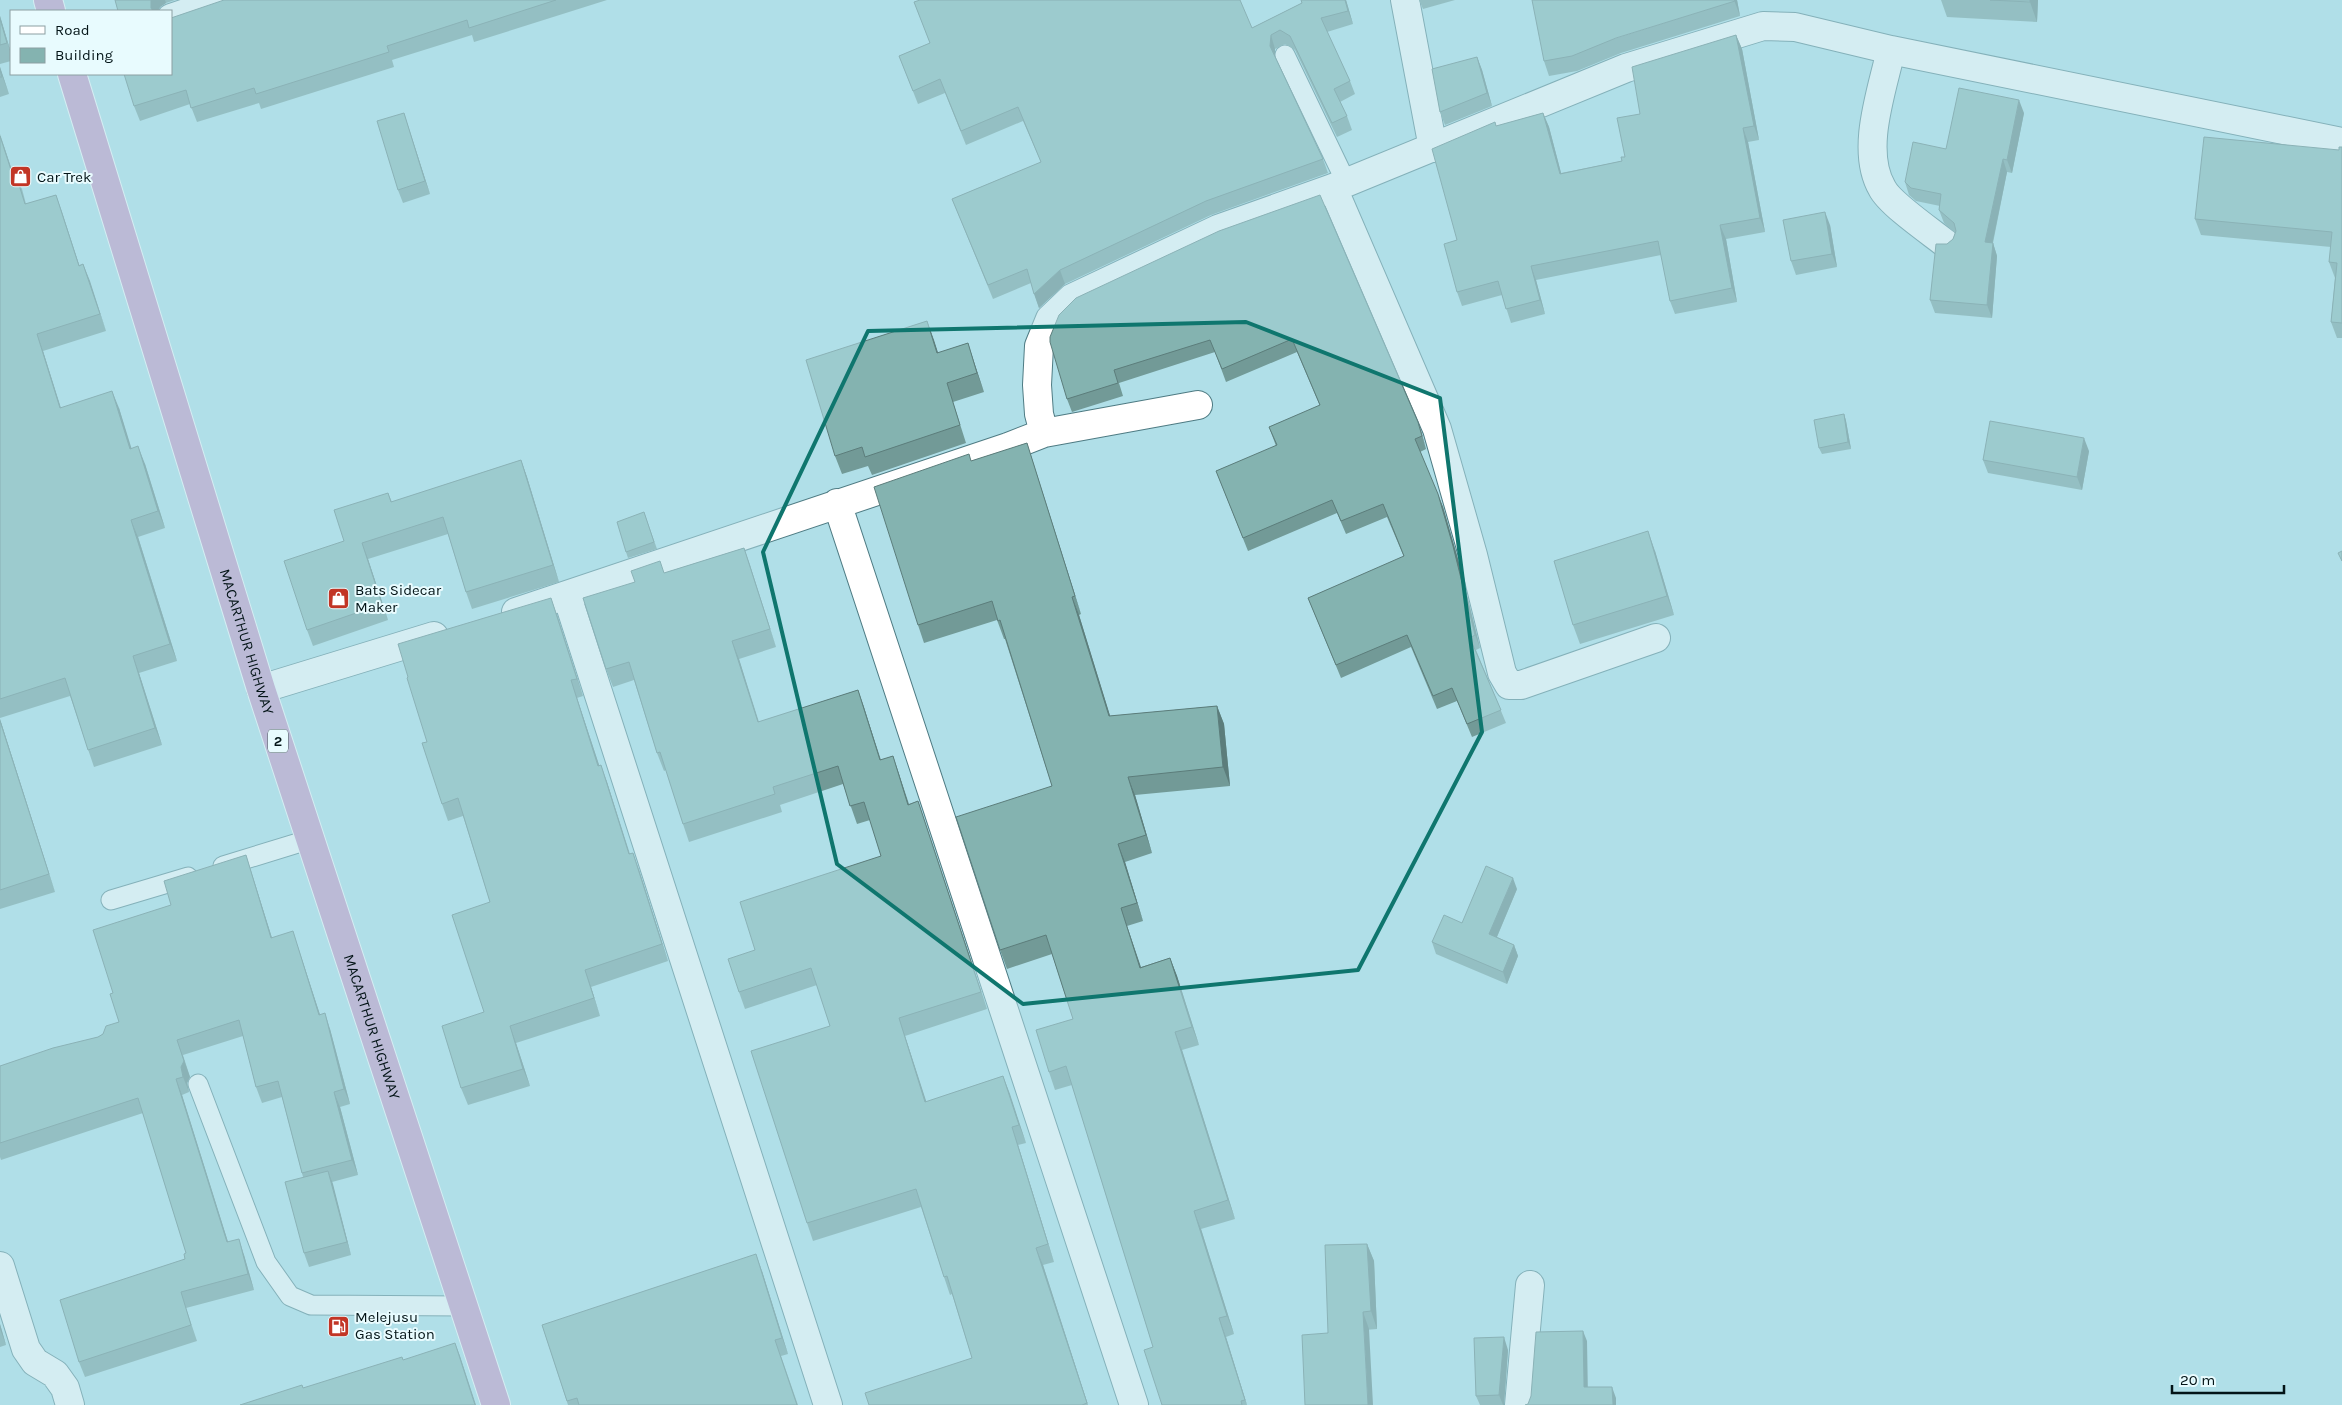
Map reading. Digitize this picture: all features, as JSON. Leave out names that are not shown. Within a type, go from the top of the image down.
[{"type":"highway","name":"MACARTHUR HIGHWAY","points":[[72,75],[261,689],[496,1405]]},
{"type":"street","points":[[172,18],[224,0]]},
{"type":"street","points":[[1406,0],[1433,148]]},
{"type":"street","points":[[1044,433],[1039,414],[1037,385],[1039,346],[1050,319],[1072,298],[1218,229],[1340,185],[1626,68],[1763,26],[1795,27],[1891,50],[2342,142]]},
{"type":"street","points":[[1891,50],[1873,131],[1874,169],[1882,190],[1945,243]]},
{"type":"street","points":[[1340,185],[1436,429],[1473,555],[1502,672],[1510,685],[1521,685],[1656,638]]},
{"type":"street","points":[[490,620],[567,596],[837,503],[1008,447],[1044,433],[1198,405]]},
{"type":"street","points":[[837,503],[1134,1405]]},
{"type":"street","points":[[567,596],[828,1405]]},
{"type":"street","points":[[261,689],[462,628]]},
{"type":"street","points":[[0,1266],[26,1349],[35,1362],[55,1374],[65,1388],[70,1405]]},
{"type":"street","points":[[1519,1405],[1530,1284]]},
{"type":"lane","points":[[1285,55],[1340,185]]},
{"type":"lane","points":[[111,900],[311,839]]},
{"type":"lane","points":[[198,1084],[266,1262],[290,1296],[311,1305],[464,1306]]},
{"type":"highlighted area","points":[[1246,322],[1440,398],[1482,732],[1358,970],[1023,1004],[837,864],[763,552],[868,331]]},
{"type":"building","points":[[115,0],[151,0],[152,10],[118,10]]},
{"type":"building","points":[[224,0],[556,0],[469,28],[467,20],[387,46],[389,52],[256,94],[254,88],[191,108],[186,90],[134,106],[124,75],[172,75],[172,18]]},
{"type":"building","points":[[920,0],[1240,0],[1252,28],[1302,3],[1301,0],[1345,0],[1348,11],[1321,18],[1350,81],[1334,89],[1347,116],[1332,123],[1290,36],[1280,30],[1271,35],[1270,46],[1323,159],[1206,201],[1060,270],[1034,294],[1027,269],[988,285],[952,199],[1041,162],[1018,107],[961,131],[940,79],[913,91],[899,56],[930,43],[914,2]]},
{"type":"building","points":[[1532,0],[1735,1],[1616,38],[1572,56],[1544,61]]},
{"type":"building","points":[[1990,0],[2030,0],[2030,2]]},
{"type":"building","points":[[0,19],[7,43],[0,45]]},
{"type":"building","points":[[1736,35],[1754,126],[1743,128],[1760,218],[1720,225],[1732,288],[1670,301],[1658,241],[1531,266],[1540,300],[1506,309],[1498,281],[1457,292],[1444,244],[1457,240],[1432,149],[1495,122],[1496,126],[1543,113],[1560,174],[1622,161],[1621,157],[1625,157],[1617,118],[1640,114],[1632,67]]},
{"type":"building","points":[[1477,57],[1487,93],[1440,112],[1432,69]]},
{"type":"building","points":[[1959,88],[2019,100],[2007,160],[2003,159],[1985,242],[1993,243],[1987,305],[1930,300],[1936,244],[1947,244],[1953,239],[1956,231],[1954,223],[1939,210],[1941,194],[1911,188],[1905,182],[1913,142],[1946,149]]},
{"type":"building","points":[[404,113],[425,181],[398,190],[377,121]]},
{"type":"building","points":[[0,136],[12,173],[15,172],[25,204],[56,195],[79,266],[83,264],[100,314],[37,334],[60,408],[112,391],[130,449],[138,446],[158,511],[131,520],[170,644],[133,656],[155,728],[88,750],[65,678],[0,699]]},
{"type":"building","points":[[2204,137],[2339,150],[2339,147],[2342,147],[2342,323],[2331,322],[2337,263],[2329,262],[2332,232],[2195,219]]},
{"type":"building","points":[[1320,195],[1418,422],[1422,436],[1415,439],[1438,494],[1453,546],[1475,635],[1470,638],[1501,710],[1467,724],[1452,688],[1433,696],[1407,635],[1336,665],[1308,598],[1404,556],[1383,504],[1341,521],[1332,500],[1243,538],[1216,471],[1277,445],[1269,427],[1320,405],[1292,339],[1222,369],[1210,340],[1114,370],[1118,383],[1067,399],[1050,342],[1050,337],[1059,315],[1076,298],[1219,231]]},
{"type":"building","points":[[1825,212],[1832,254],[1791,261],[1783,220]]},
{"type":"building","points":[[927,321],[937,353],[968,343],[977,373],[947,383],[960,425],[865,457],[862,447],[835,456],[806,360]]},
{"type":"building","points":[[1844,414],[1848,442],[1819,448],[1814,420]]},
{"type":"building","points":[[1990,421],[2084,438],[2077,477],[1983,460]]},
{"type":"building","points":[[1027,443],[1075,596],[1072,597],[1109,716],[1217,706],[1223,767],[1128,777],[1146,835],[1118,844],[1137,903],[1121,908],[1140,968],[1170,958],[1192,1027],[1175,1032],[1228,1200],[1194,1211],[1227,1316],[1219,1318],[1245,1400],[1241,1401],[1242,1405],[1162,1405],[1144,1350],[1153,1347],[1066,1066],[1049,1072],[1036,1030],[1073,1019],[1046,935],[1000,950],[956,817],[1052,786],[1000,620],[998,621],[992,601],[918,625],[874,487],[969,454],[971,461]]},
{"type":"building","points":[[521,460],[553,565],[466,592],[443,517],[362,543],[382,604],[307,630],[284,561],[344,541],[334,510],[388,493],[391,502]]},
{"type":"building","points":[[644,512],[654,542],[626,552],[617,522]]},
{"type":"building","points":[[1648,531],[1667,596],[1573,625],[1554,561]]},
{"type":"building","points":[[744,548],[770,629],[732,641],[758,722],[858,690],[880,760],[893,756],[908,805],[918,801],[981,992],[899,1018],[925,1102],[1003,1076],[1019,1125],[1012,1127],[1048,1244],[1036,1248],[1087,1403],[1082,1405],[869,1405],[865,1393],[972,1358],[947,1276],[944,1277],[916,1189],[807,1223],[751,1051],[830,1026],[811,968],[739,992],[728,959],[755,950],[740,902],[881,856],[864,802],[850,806],[838,766],[773,787],[775,794],[683,824],[660,752],[657,753],[629,662],[606,669],[583,598],[635,582],[631,571],[660,561],[664,573]]},
{"type":"building","points":[[2342,551],[2342,561],[2338,553]]},
{"type":"building","points":[[551,598],[577,679],[571,680],[598,766],[601,765],[629,854],[633,853],[662,944],[585,970],[594,998],[510,1026],[523,1069],[461,1088],[442,1026],[484,1012],[452,915],[490,902],[458,798],[442,804],[422,743],[427,742],[398,644]]},
{"type":"building","points":[[0,721],[49,874],[0,890]]},
{"type":"building","points":[[246,855],[271,938],[293,931],[319,1015],[325,1013],[344,1089],[334,1092],[352,1160],[302,1173],[278,1081],[256,1087],[239,1020],[177,1040],[184,1061],[181,1067],[183,1077],[176,1079],[227,1242],[239,1239],[248,1274],[181,1292],[191,1325],[79,1362],[60,1300],[185,1259],[184,1254],[186,1253],[138,1098],[0,1143],[0,1066],[53,1048],[98,1037],[103,1034],[106,1026],[119,1022],[110,994],[113,993],[93,930],[171,905],[164,881]]},
{"type":"building","points":[[1486,866],[1513,878],[1489,934],[1514,945],[1503,972],[1432,942],[1444,915],[1462,923]]},
{"type":"building","points":[[328,1171],[347,1242],[304,1253],[285,1182]]},
{"type":"building","points":[[1367,1244],[1371,1311],[1363,1312],[1368,1405],[1305,1405],[1302,1335],[1328,1333],[1325,1245]]},
{"type":"building","points":[[756,1254],[782,1338],[775,1340],[797,1405],[579,1405],[577,1398],[567,1401],[542,1325]]},
{"type":"building","points":[[1583,1331],[1584,1387],[1612,1387],[1613,1405],[1525,1405],[1528,1404],[1531,1396],[1536,1332]]},
{"type":"building","points":[[1504,1337],[1499,1395],[1476,1396],[1474,1338]]},
{"type":"building","points":[[455,1343],[475,1405],[240,1405],[302,1385],[303,1388],[402,1357],[403,1360]]},
{"type":"place","name":"Car Trek","points":[[21,177]]},
{"type":"place","name":"Bats Sidecar Maker","points":[[339,599]]},
{"type":"place","name":"Melejusu Gas Station","points":[[339,1326]]}]
